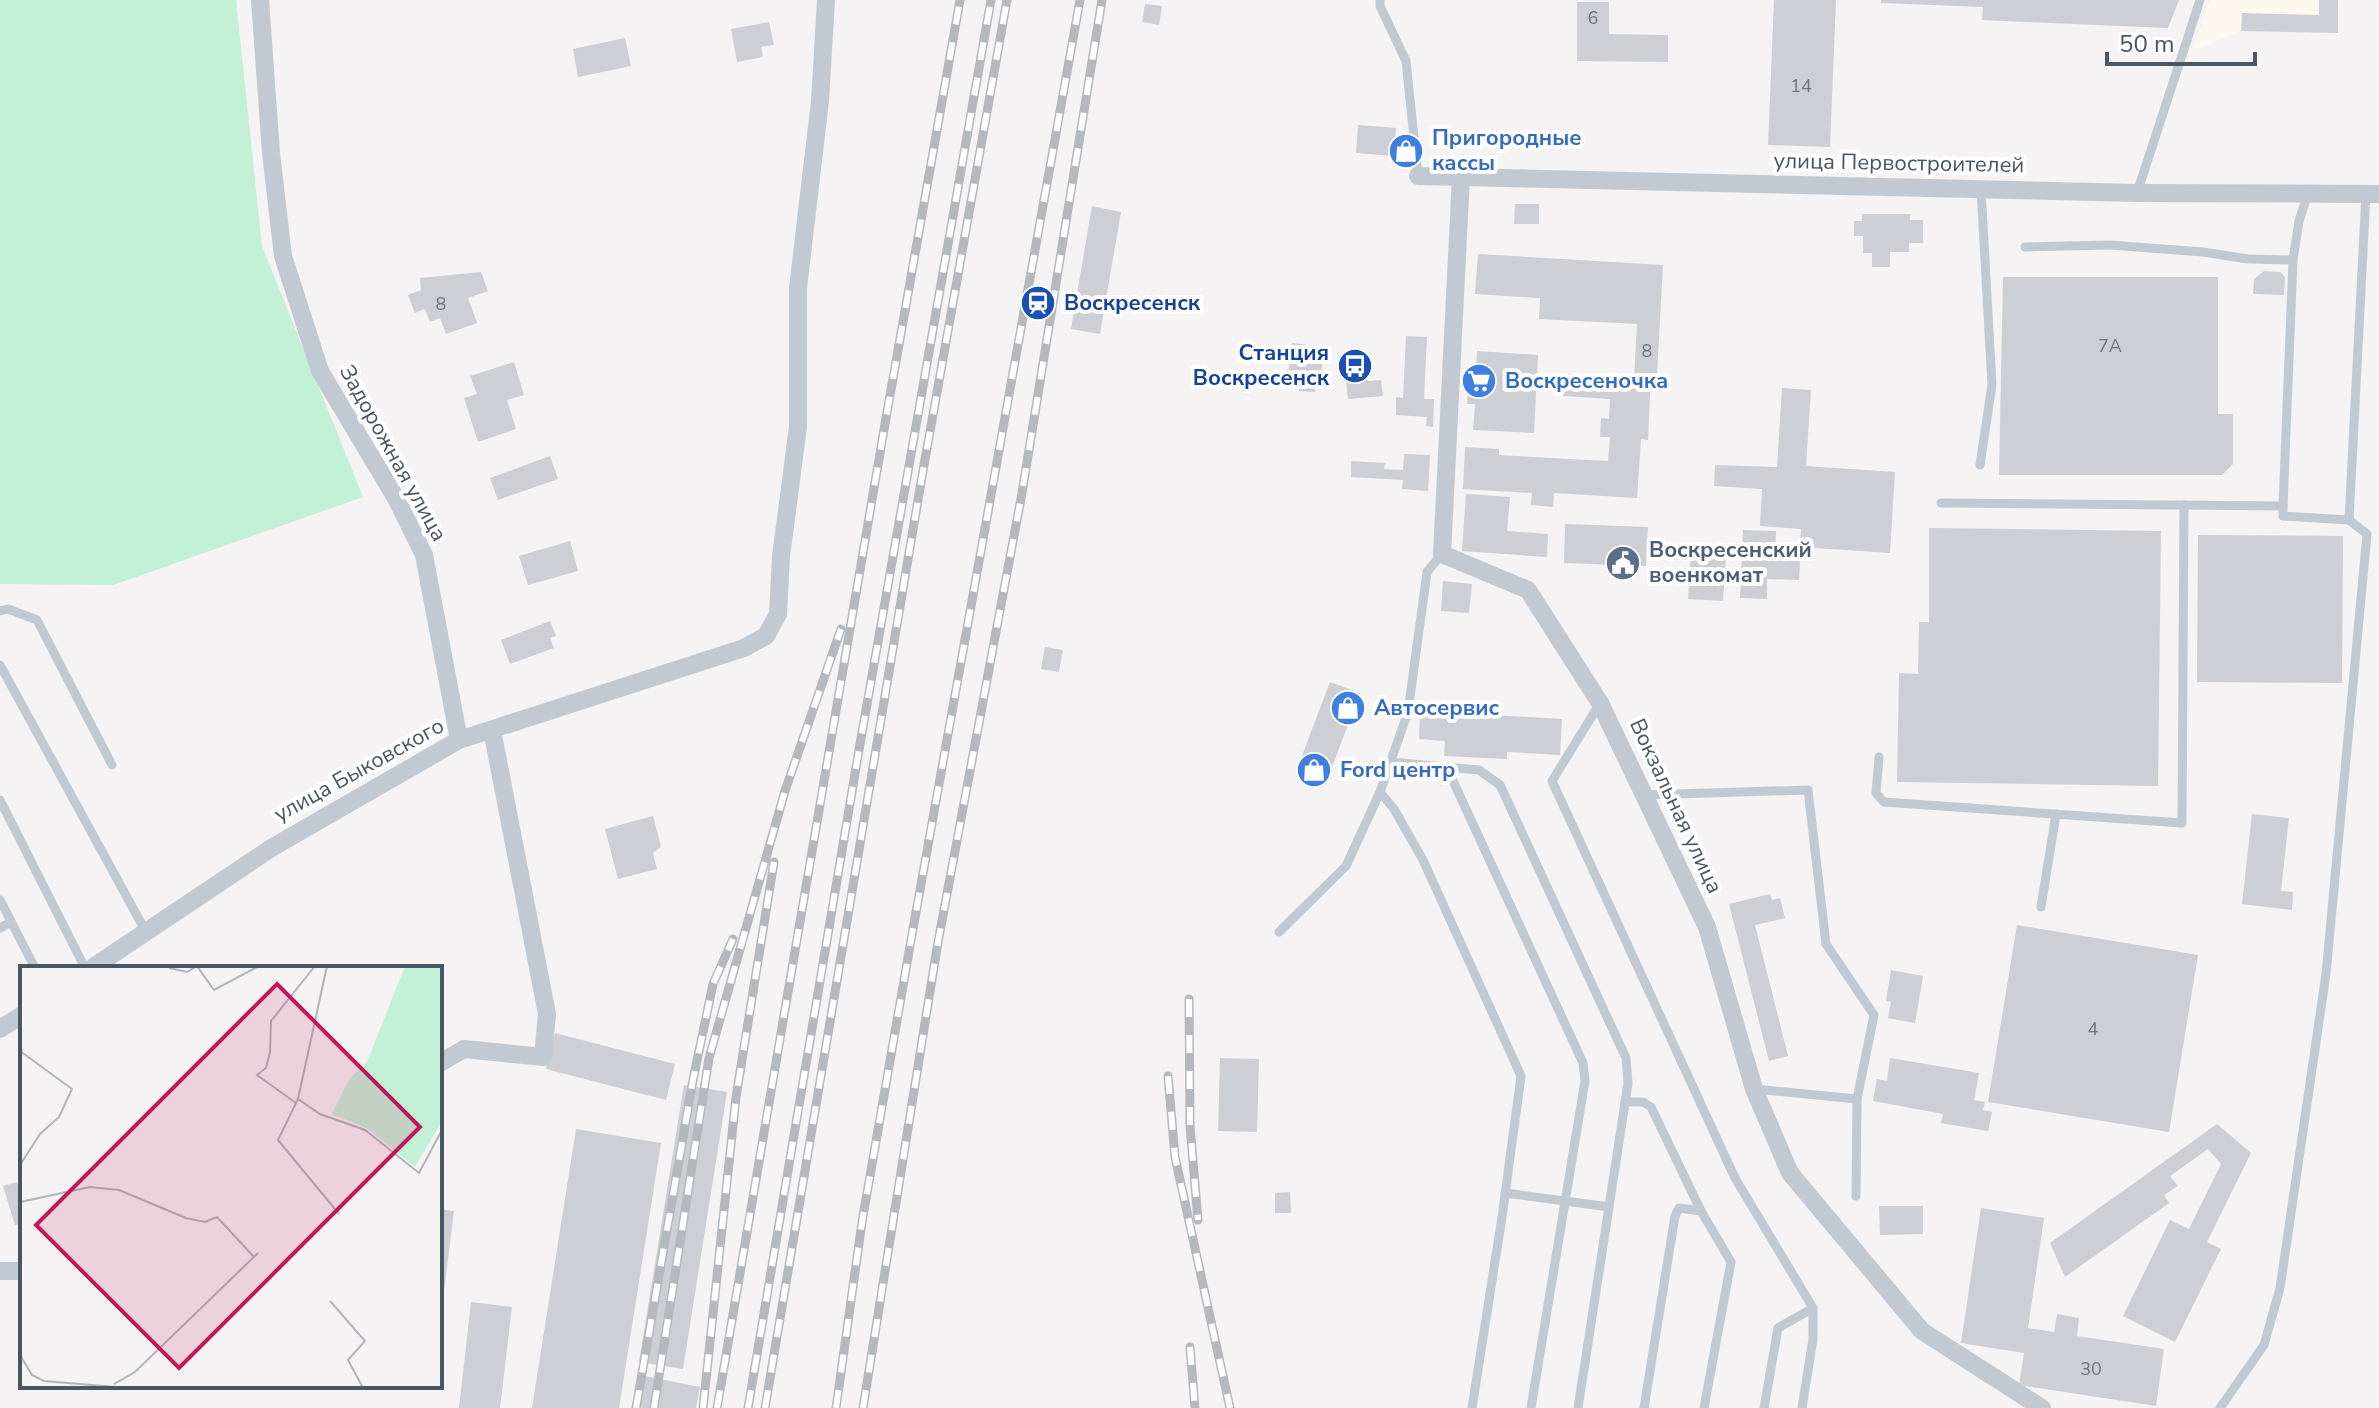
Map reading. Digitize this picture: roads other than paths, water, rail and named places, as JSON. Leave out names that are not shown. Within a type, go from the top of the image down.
[{"type":"street","name":"Задорожная улица","points":[[260,0],[271,153],[283,256],[320,371],[397,500],[424,555],[459,740]]},
{"type":"street","name":"улица Быковского","points":[[95,966],[273,847],[459,740],[744,648],[766,636],[778,614],[781,556],[798,427],[798,288],[820,101],[826,0]]},
{"type":"street","name":"улица Первостроителей","points":[[1418,176],[2137,193],[2372,194]]},
{"type":"street","points":[[1442,554],[1461,177]]},
{"type":"street","name":"Вокзальная улица","points":[[1442,554],[1528,590],[1600,703],[1707,927],[1754,1089],[1790,1173],[1922,1331],[2042,1408]]},
{"type":"street","points":[[442,1062],[464,1049],[543,1057],[547,1014],[492,730]]},
{"type":"street","points":[[0,1029],[20,1016]]},
{"type":"lane","points":[[1380,0],[1406,61],[1418,176]]},
{"type":"lane","points":[[2137,193],[2200,0]]},
{"type":"lane","points":[[1980,465],[1992,385],[1981,189]]},
{"type":"lane","points":[[2220,1408],[2264,1345],[2283,1272],[2326,974],[2367,534],[2349,520],[2283,516],[2293,260],[2299,221],[2308,193]]},
{"type":"lane","points":[[2349,520],[2372,194]]},
{"type":"lane","points":[[2025,247],[2110,245],[2203,252],[2248,259],[2293,260]]},
{"type":"lane","points":[[1941,503],[2283,506]]},
{"type":"lane","points":[[1879,757],[1876,793],[1884,802],[2182,823],[2184,505]]},
{"type":"lane","points":[[1279,932],[1346,866],[1380,792],[1408,712],[1427,572],[1442,554]]},
{"type":"lane","points":[[0,611],[8,609],[37,620],[112,765]]},
{"type":"lane","points":[[0,665],[146,932]]},
{"type":"lane","points":[[1600,703],[1552,781],[1735,1178],[1813,1308],[1813,1339],[1802,1408]]},
{"type":"lane","points":[[1390,762],[1479,770],[1500,785],[1626,1058],[1628,1083],[1578,1408]]},
{"type":"lane","points":[[1447,768],[1583,1063],[1585,1081],[1567,1201],[1531,1408]]},
{"type":"lane","points":[[1644,795],[1808,790],[1826,944],[1874,1015],[1857,1099],[1856,1196]]},
{"type":"lane","points":[[1380,792],[1394,809],[1423,860],[1521,1076],[1472,1408]]},
{"type":"lane","points":[[0,800],[84,966]]},
{"type":"lane","points":[[2041,907],[2056,814]]},
{"type":"lane","points":[[0,900],[34,966]]},
{"type":"lane","points":[[0,928],[11,922]]},
{"type":"lane","points":[[1754,1089],[1857,1099]]},
{"type":"lane","points":[[1625,1102],[1643,1102],[1651,1107],[1701,1211],[1731,1262],[1704,1408]]},
{"type":"lane","points":[[1505,1193],[1609,1207]]},
{"type":"lane","points":[[1644,1408],[1675,1216],[1679,1208],[1701,1211]]},
{"type":"lane","points":[[1764,1408],[1778,1328],[1813,1308]]},
{"type":"railway","points":[[717,1408],[960,0]]},
{"type":"railway","points":[[748,1408],[860,744],[991,0]]},
{"type":"railway","points":[[765,1408],[921,482],[1007,0]]},
{"type":"railway","points":[[836,1408],[862,1222],[1080,0]]},
{"type":"railway","points":[[863,1408],[938,942],[1022,493],[1102,0]]},
{"type":"railway","points":[[654,1408],[709,1058],[785,791],[841,629]]},
{"type":"railway","points":[[703,1408],[736,1097],[774,862]]},
{"type":"railway","points":[[636,1408],[693,1080],[713,984],[733,939]]},
{"type":"railway","points":[[1189,999],[1190,1126],[1198,1220]]},
{"type":"railway","points":[[1168,1076],[1175,1157],[1230,1408]]},
{"type":"railway","points":[[1190,1347],[1195,1408]]},
{"type":"place","name":"Пригородные кассы","points":[[1406,151]]},
{"type":"place","name":"Воскресенск","points":[[1038,303]]},
{"type":"place","name":"Станция Воскресенск","points":[[1355,366]]},
{"type":"place","name":"Воскресеночка","points":[[1479,381]]},
{"type":"place","name":"Воскресенский военкомат","points":[[1623,563]]},
{"type":"place","name":"Автосервис","points":[[1348,708]]},
{"type":"place","name":"Ford центр","points":[[1314,770]]}]
